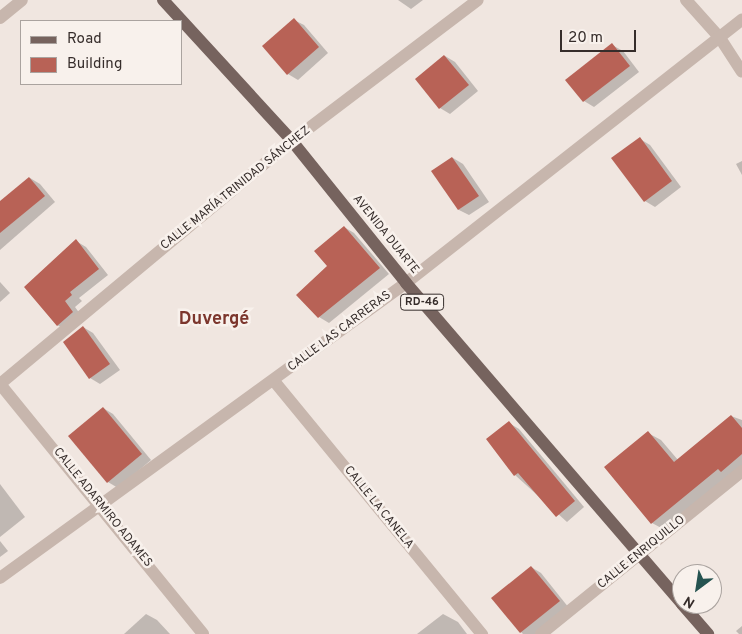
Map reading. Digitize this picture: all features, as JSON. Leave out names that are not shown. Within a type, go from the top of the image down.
[{"type":"main road","name":"AVENIDA DUARTE","points":[[163,0],[181,20]]},
{"type":"main road","name":"AVENIDA DUARTE","points":[[182,21],[292,141],[406,283],[672,592]]},
{"type":"main road","name":"AVENIDA DUARTE","points":[[691,614],[708,634]]},
{"type":"street","points":[[0,18],[22,0]]},
{"type":"street","name":"CALLE MARÍA TRINIDAD SÁNCHEZ","points":[[0,384],[292,141],[478,0]]},
{"type":"street","points":[[686,0],[720,38],[742,72]]},
{"type":"street","name":"CALLE LAS CARRERAS","points":[[0,578],[274,381],[406,283],[742,20]]},
{"type":"street","name":"CALLE LA CANELA","points":[[274,381],[482,634]]},
{"type":"street","name":"CALLE ADARMIRO ADAMES","points":[[0,384],[101,506],[203,634]]},
{"type":"street","name":"CALLE ENRIQUILLO","points":[[541,634],[742,472]]},
{"type":"building","points":[[294,18],[319,47],[287,75],[262,46]]},
{"type":"building","points":[[612,43],[630,66],[583,102],[565,80]]},
{"type":"building","points":[[444,55],[469,85],[439,109],[415,79]]},
{"type":"building","points":[[640,137],[672,181],[644,202],[611,158]]},
{"type":"building","points":[[452,157],[479,196],[458,210],[431,171]]},
{"type":"building","points":[[29,177],[45,196],[0,233],[0,201]]},
{"type":"building","points":[[344,226],[380,268],[318,318],[296,295],[327,266],[314,251]]},
{"type":"building","points":[[76,239],[99,269],[70,292],[72,295],[65,301],[73,312],[57,326],[24,287]]},
{"type":"building","points":[[83,326],[110,364],[89,379],[63,342]]},
{"type":"building","points":[[103,407],[142,454],[107,483],[68,436]]},
{"type":"building","points":[[731,415],[742,428],[742,454],[721,472],[718,469],[651,524],[604,467],[648,431],[674,462]]},
{"type":"building","points":[[509,421],[575,501],[556,517],[518,473],[514,476],[486,439]]},
{"type":"building","points":[[531,566],[560,601],[520,633],[491,598]]},
{"type":"district","name":"Duvergé","points":[[214,320]]}]
